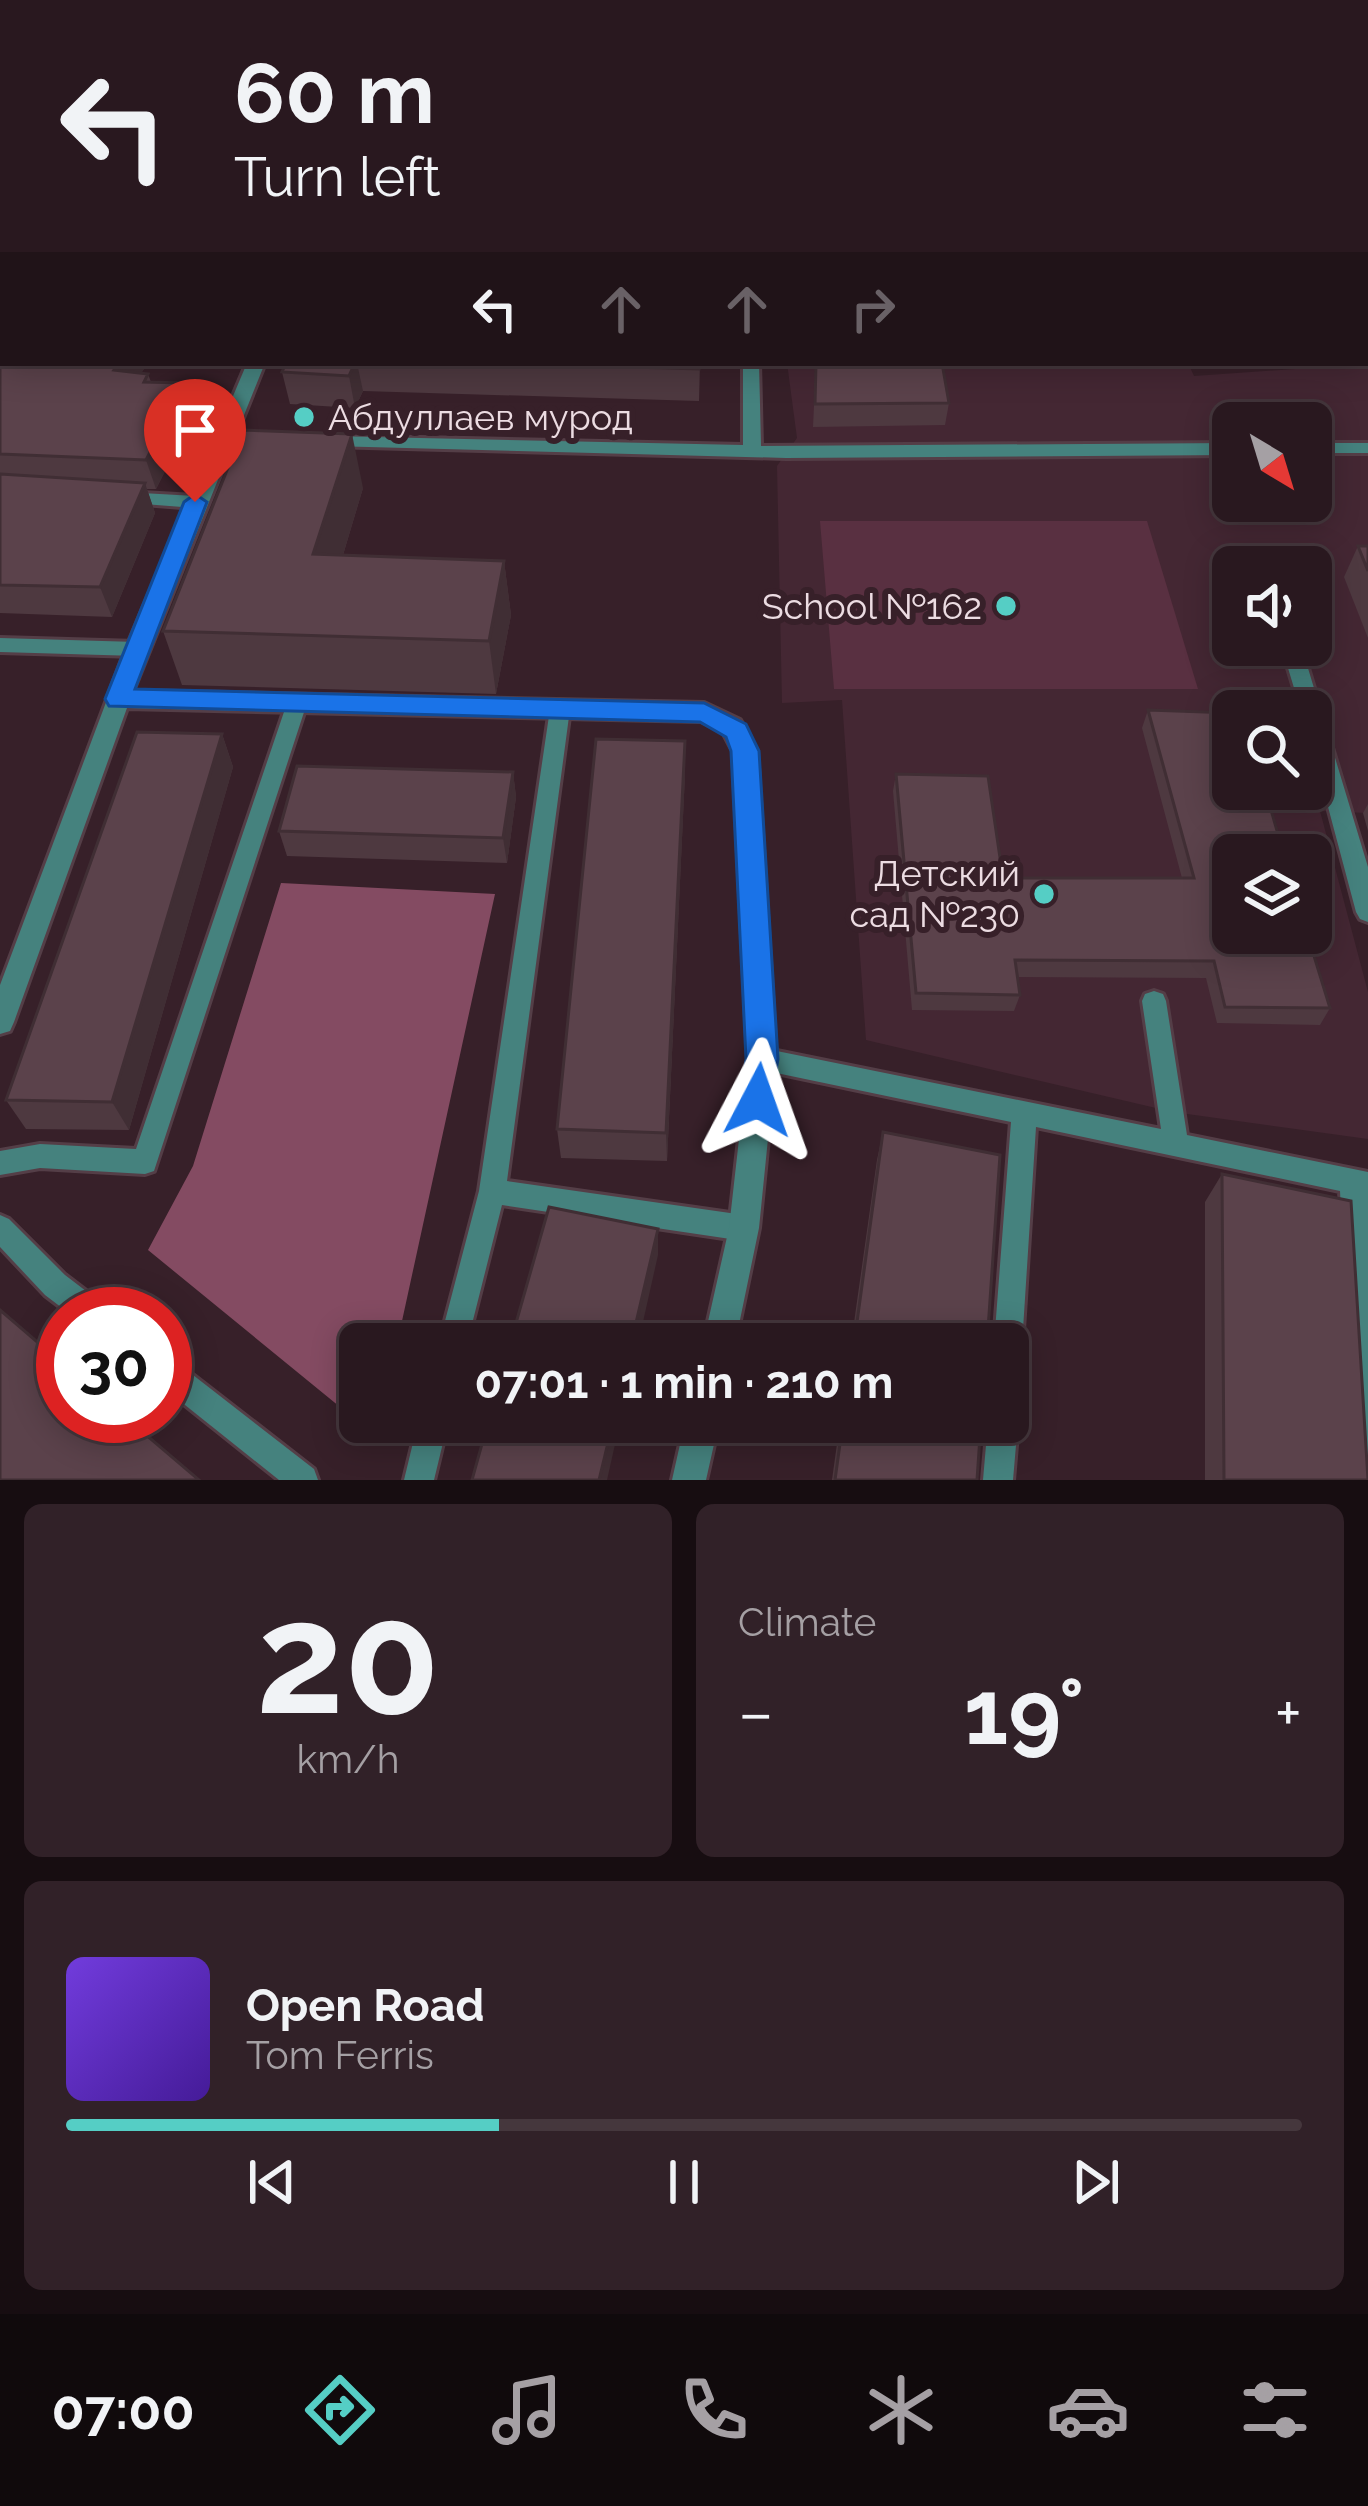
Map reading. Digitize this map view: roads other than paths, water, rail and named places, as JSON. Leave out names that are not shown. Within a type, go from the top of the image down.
[{"type":"street","points":[[0,1022],[137,649],[195,502],[234,438],[255,366]]},
{"type":"street","points":[[118,699],[704,712],[726,722],[741,737],[762,1059],[744,1228],[724,1323]]},
{"type":"street","points":[[689,1480],[697,1443]]},
{"type":"lane","points":[[751,366],[752,451]]},
{"type":"lane","points":[[316,440],[752,451],[1212,449]]},
{"type":"lane","points":[[1332,448],[1368,448]]},
{"type":"lane","points":[[109,498],[195,502]]},
{"type":"lane","points":[[0,645],[137,649]]},
{"type":"lane","points":[[1298,666],[1368,912]]},
{"type":"lane","points":[[0,1163],[40,1156],[145,1162],[297,703]]},
{"type":"lane","points":[[458,1323],[492,1191],[560,709]]},
{"type":"lane","points":[[1154,1001],[1177,1146]]},
{"type":"lane","points":[[762,1059],[1360,1182],[1368,1451]]},
{"type":"lane","points":[[1010,1323],[1024,1116]]},
{"type":"lane","points":[[492,1191],[744,1228]]},
{"type":"lane","points":[[0,1228],[59,1287]]},
{"type":"lane","points":[[192,1392],[303,1480]]},
{"type":"lane","points":[[419,1480],[429,1443]]},
{"type":"lane","points":[[998,1480],[1001,1443]]},
{"type":"place","name":"Абдуллаев мурод","points":[[304,417]]},
{"type":"place","name":"School №162","points":[[1006,606]]},
{"type":"place","name":"Детский сад №230","points":[[1044,894]]}]
